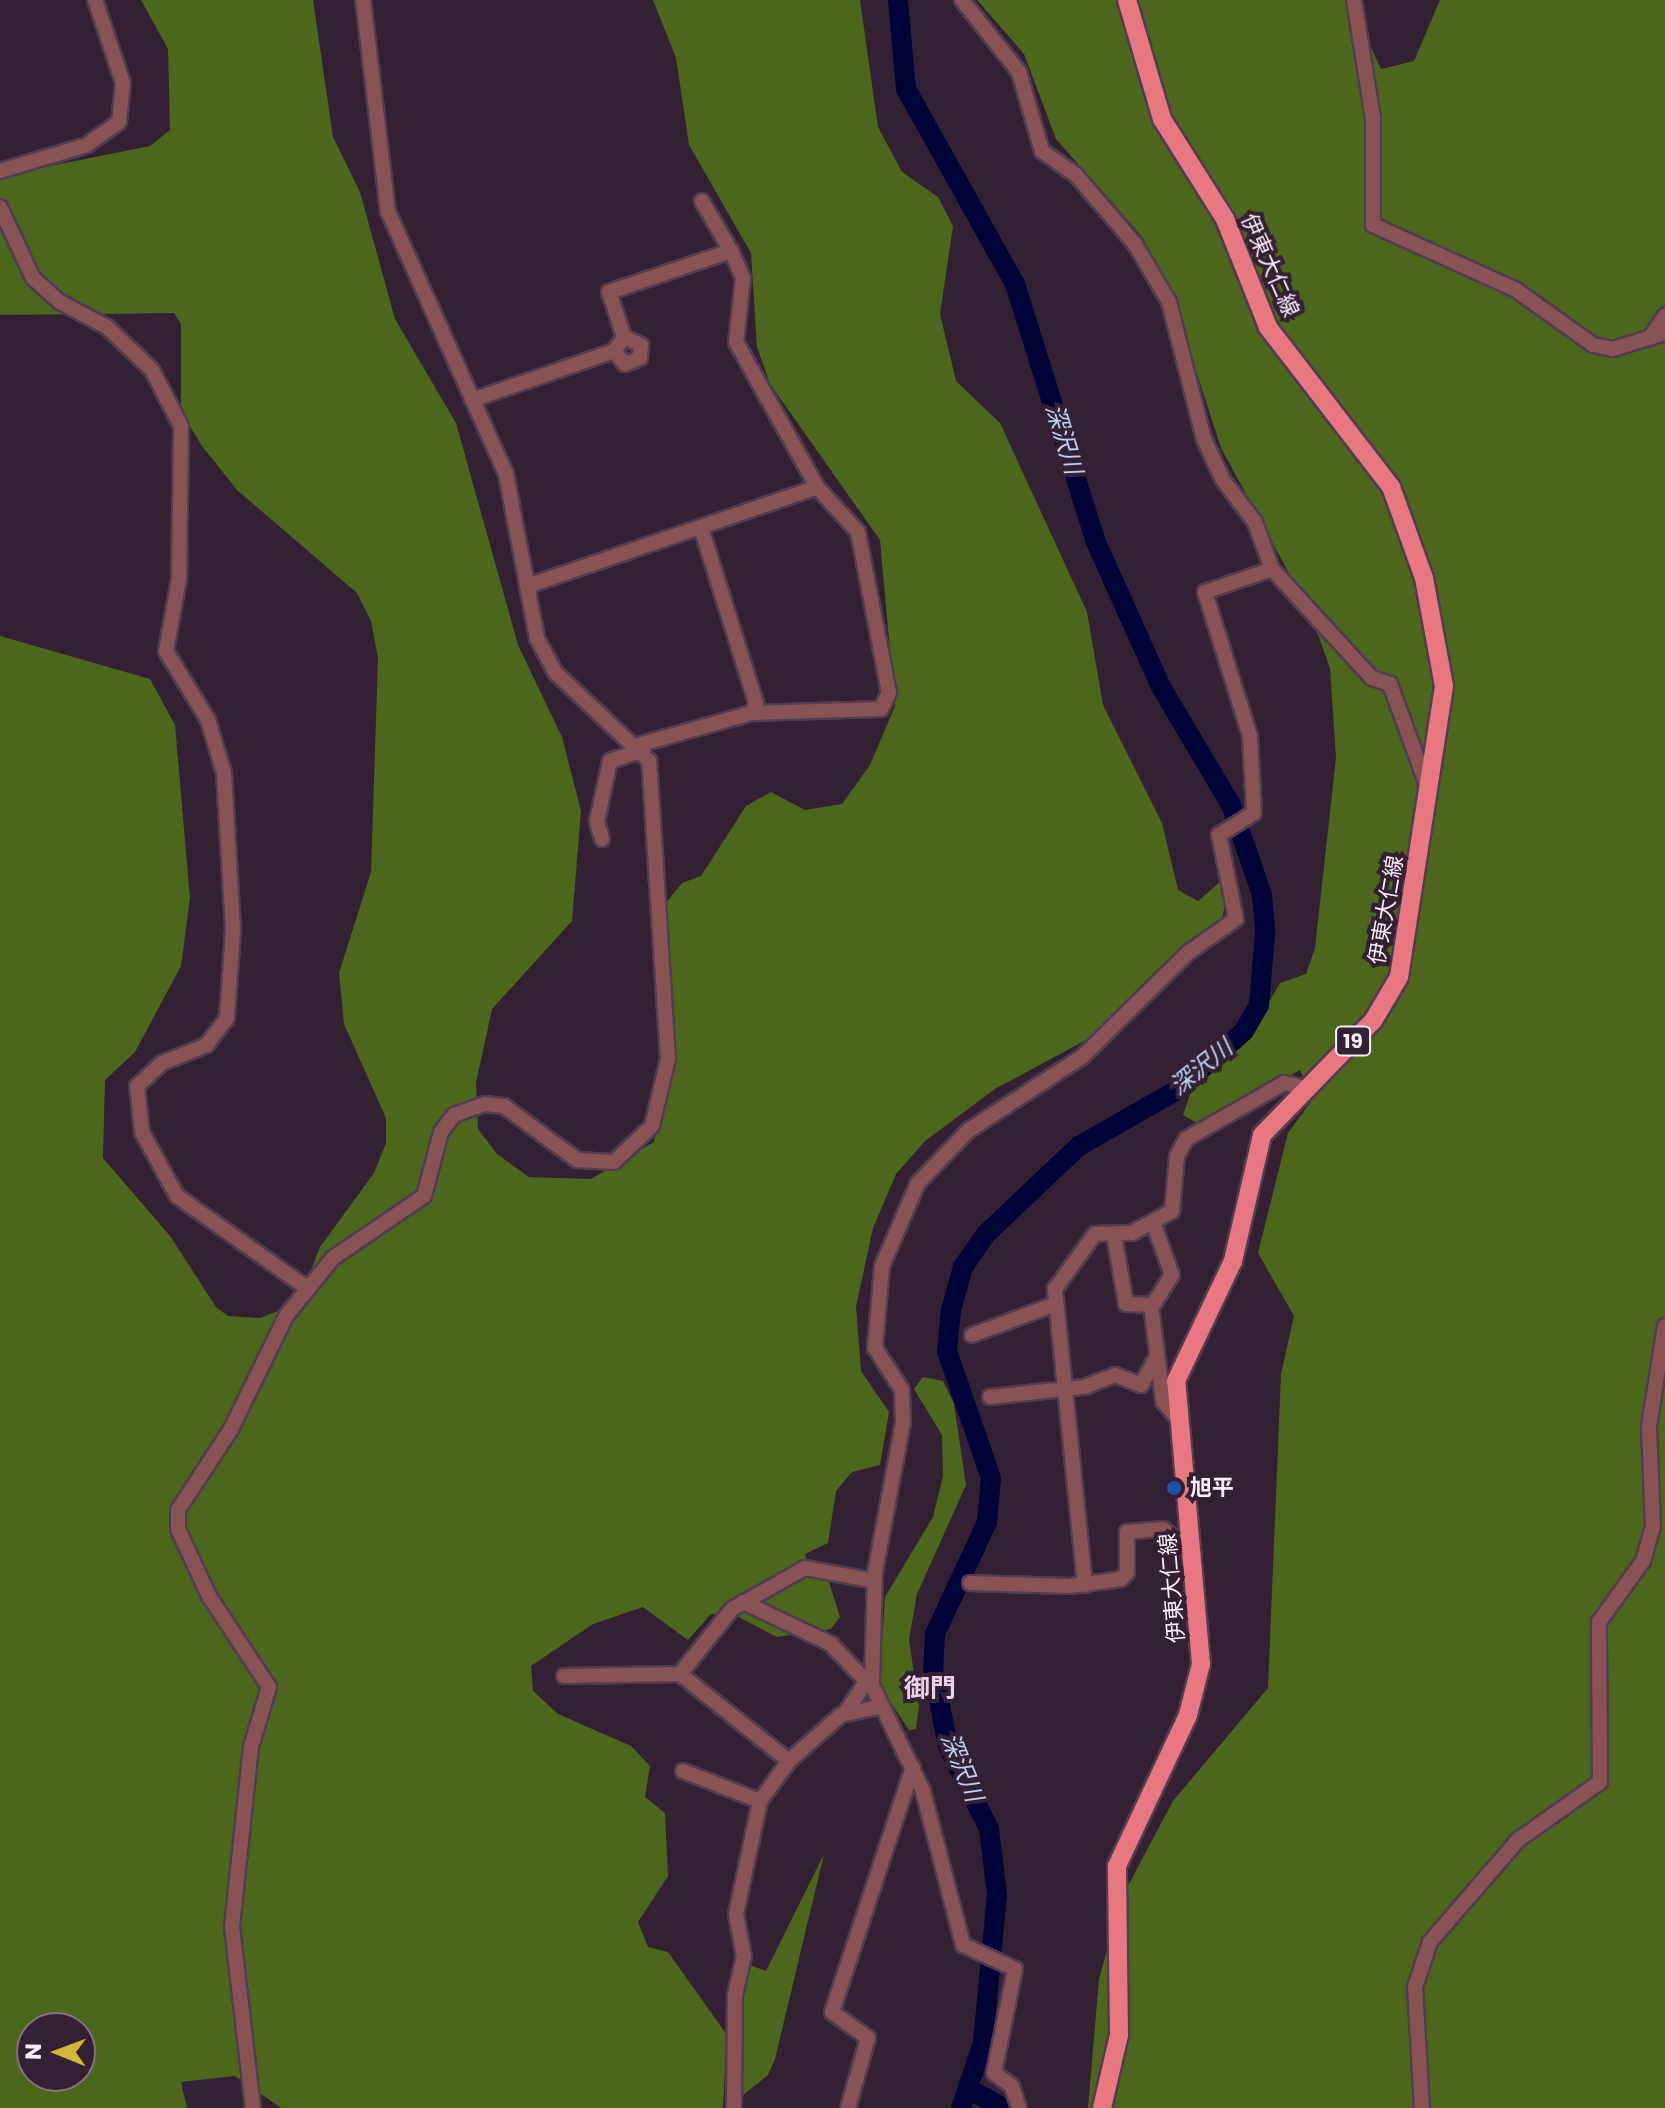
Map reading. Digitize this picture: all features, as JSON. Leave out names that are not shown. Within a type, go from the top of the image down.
[{"type":"main road","name":"伊東大仁線","points":[[1102,2108],[1119,2035],[1117,1866],[1197,1685],[1202,1645],[1194,1553],[1176,1417],[1180,1365],[1233,1261],[1262,1135],[1373,1021],[1395,986],[1431,794],[1442,660],[1410,533],[1380,468],[1268,327],[1225,219],[1162,119],[1127,0]]},
{"type":"street","points":[[0,171],[87,145],[119,122],[123,83],[95,0]]},
{"type":"street","points":[[253,2108],[232,1947],[251,1747],[269,1687],[209,1596],[177,1521],[279,1326],[307,1288],[350,1245],[424,1196],[441,1132],[464,1109],[511,1109],[565,1152],[594,1163],[626,1155],[652,1126],[668,1059],[669,994],[653,773],[640,747],[555,672],[537,638],[513,499],[388,212],[363,0]]},
{"type":"street","points":[[962,0],[1019,72],[1042,151],[1076,175],[1135,244],[1169,302],[1204,439],[1255,522],[1272,569],[1372,678],[1390,684],[1431,794]]},
{"type":"street","points":[[1354,0],[1373,118],[1373,225],[1516,290],[1593,345],[1613,349],[1665,333]]},
{"type":"street","points":[[602,839],[597,821],[610,761],[640,747],[752,713],[847,712],[889,703],[858,532],[817,487],[736,342],[743,278],[702,201]]},
{"type":"street","points":[[0,207],[3,229],[33,278],[115,333],[152,370],[179,412],[179,579],[166,651],[208,720],[224,773],[233,930],[227,1018],[219,1032],[149,1071],[134,1104],[177,1196],[307,1288]]},
{"type":"street","points":[[614,351],[625,364],[640,358],[641,345],[624,337],[609,292],[731,251]]},
{"type":"street","points":[[1650,338],[1665,316]]},
{"type":"street","points":[[472,400],[614,351],[624,337]]},
{"type":"street","points":[[527,586],[817,487]]},
{"type":"street","points":[[701,527],[755,685],[752,713]]},
{"type":"street","points":[[1019,2108],[1012,2086],[994,2073],[1011,1963],[974,1954],[963,1945],[940,1874],[913,1767],[878,1707],[868,1678],[875,1581],[903,1422],[902,1390],[878,1356],[875,1334],[882,1266],[918,1183],[969,1130],[1082,1057],[1189,952],[1236,919],[1221,832],[1249,816],[1250,736],[1205,592],[1272,569]]},
{"type":"street","points":[[1085,1585],[1053,1305],[1087,1241],[1100,1232],[1114,1235],[1153,1222],[1174,1207],[1177,1156],[1186,1139],[1284,1083],[1305,1088]]},
{"type":"street","points":[[1153,1222],[1172,1275],[1151,1305],[1163,1401],[1176,1417]]},
{"type":"street","points":[[1114,1235],[1126,1304],[1151,1305]]},
{"type":"street","points":[[972,1335],[1053,1305]]},
{"type":"street","points":[[1422,2108],[1415,1987],[1430,1942],[1518,1840],[1600,1782],[1599,1622],[1643,1561],[1653,1527],[1649,1426],[1665,1326]]},
{"type":"street","points":[[990,1397],[1063,1389],[1115,1375],[1141,1385],[1157,1356]]},
{"type":"street","points":[[970,1583],[1085,1585],[1125,1576],[1127,1532],[1163,1529],[1194,1553]]},
{"type":"street","points":[[680,1674],[743,1602],[805,1568],[875,1581]]},
{"type":"street","points":[[743,1602],[831,1644],[868,1678]]},
{"type":"street","points":[[564,1676],[680,1674],[789,1761]]},
{"type":"street","points":[[734,2108],[735,1995],[744,1957],[736,1914],[760,1801],[789,1761],[846,1712],[868,1678]]},
{"type":"street","points":[[846,1712],[878,1707]]},
{"type":"street","points":[[848,2108],[868,2038],[836,2020],[834,2002],[913,1767]]},
{"type":"street","points":[[683,1771],[760,1801]]},
{"type":"green space","points":[[141,0],[313,0],[333,137],[360,192],[395,319],[456,423],[518,645],[562,737],[581,811],[572,921],[492,1009],[476,1083],[478,1129],[497,1154],[529,1177],[591,1179],[654,1142],[667,1071],[659,916],[666,903],[682,883],[701,876],[746,806],[771,792],[805,810],[842,804],[870,765],[895,706],[880,540],[770,384],[757,347],[751,253],[689,145],[676,58],[653,0],[860,0],[878,127],[902,172],[938,197],[953,226],[940,314],[956,381],[1000,423],[1087,612],[1103,705],[1162,823],[1178,890],[1198,901],[1220,882],[1226,896],[1222,922],[1189,943],[1086,1040],[995,1089],[925,1141],[896,1174],[873,1228],[856,1307],[861,1371],[889,1412],[880,1465],[852,1472],[836,1491],[828,1543],[805,1554],[809,1572],[829,1582],[840,1617],[831,1629],[777,1637],[731,1613],[711,1614],[688,1640],[643,1607],[593,1624],[531,1666],[533,1691],[558,1714],[631,1746],[650,1766],[645,1797],[665,1813],[668,1876],[638,1922],[648,1947],[668,1952],[727,2035],[723,2108],[281,2108],[235,2076],[181,2082],[187,2108],[0,2108],[0,636],[150,679],[175,725],[190,898],[181,966],[135,1052],[105,1080],[103,1158],[170,1236],[216,1307],[228,1316],[260,1318],[283,1309],[306,1284],[320,1247],[374,1173],[386,1143],[386,1118],[344,1024],[339,973],[371,872],[378,658],[371,621],[357,593],[237,490],[202,446],[181,412],[181,324],[174,313],[0,315],[0,176],[150,146],[170,130],[168,49]]},
{"type":"green space","points":[[977,0],[1349,0],[1381,69],[1414,61],[1440,0],[1665,0],[1665,2108],[1088,2108],[1099,1979],[1122,1897],[1173,1801],[1268,1688],[1281,1374],[1294,1316],[1258,1253],[1288,1133],[1313,1099],[1300,1070],[1201,1125],[1183,1115],[1191,1092],[1252,1032],[1280,983],[1306,974],[1315,948],[1336,758],[1330,668],[1310,612],[1221,448],[1183,330],[1140,234],[1056,139],[1024,54]]},
{"type":"green space","points":[[923,1377],[943,1381],[954,1404],[966,1485],[917,1594],[909,1640],[919,1706],[916,1729],[909,1730],[881,1688],[881,1661],[885,1597],[933,1517],[943,1476],[942,1435],[914,1389]]},
{"type":"green space","points":[[824,1854],[775,2059],[768,2075],[742,2096],[741,1994],[750,1965],[766,1971]]},
{"type":"waterway","name":"深沢川","points":[[898,0],[906,89],[1015,284],[1095,540],[1161,687],[1231,805],[1262,895],[1265,933],[1259,1005],[1244,1031],[1179,1089],[1079,1146],[986,1234],[963,1267],[951,1310],[947,1351],[991,1478],[987,1522],[935,1634],[933,1669],[948,1746],[989,1829],[997,1894],[983,2043],[961,2108]]},
{"type":"waterway","name":"深沢川","points":[[969,2089],[1003,2108]]},
{"type":"place","name":"旭平","points":[[1174,1488]]},
{"type":"district","name":"御門","points":[[930,1689]]}]
